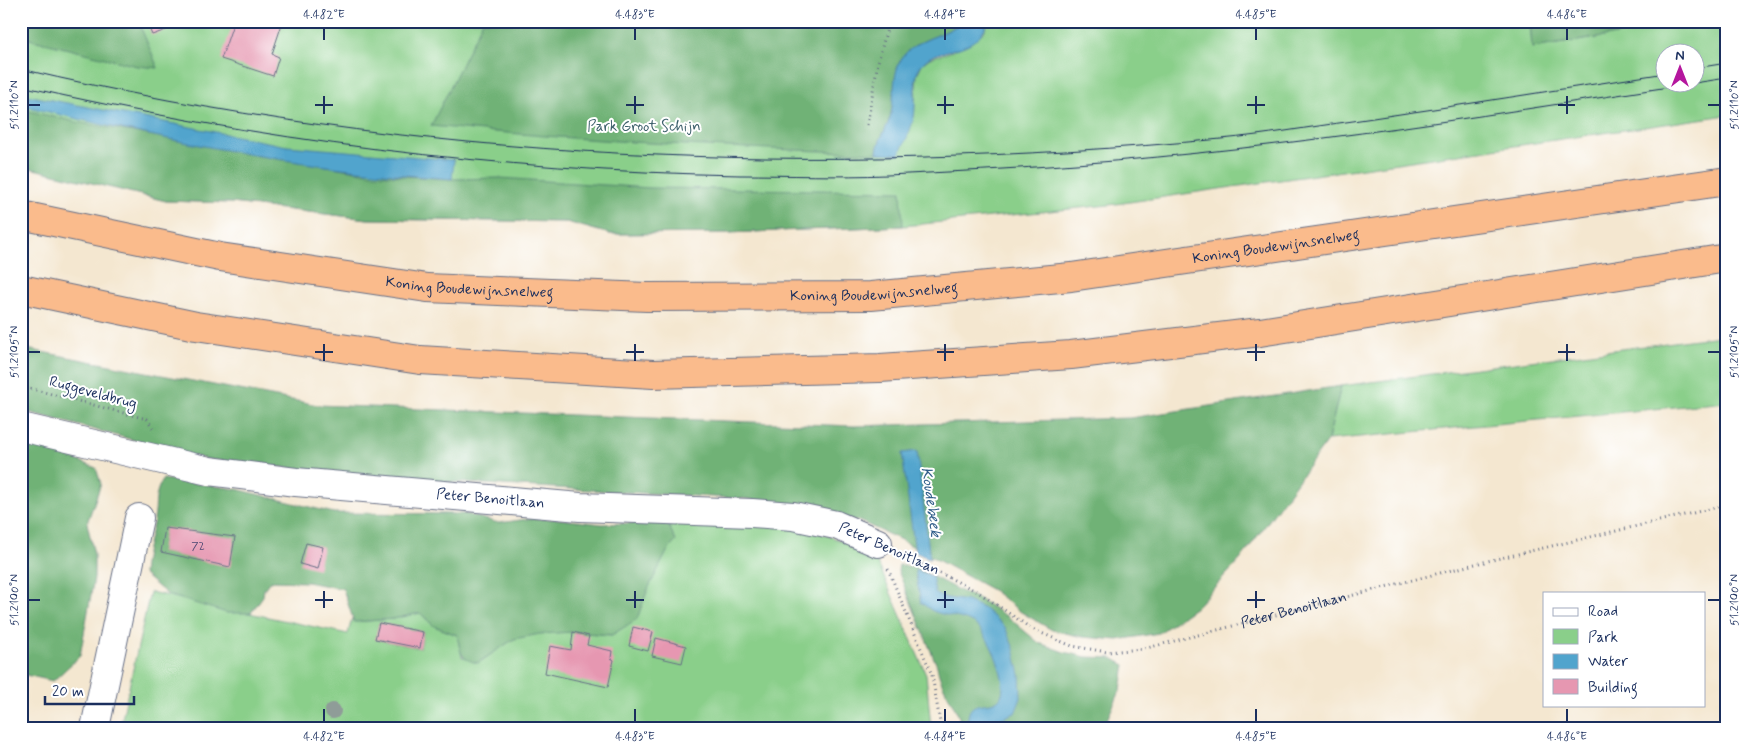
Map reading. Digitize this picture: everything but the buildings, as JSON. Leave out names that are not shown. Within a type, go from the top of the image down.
[{"type":"highway","name":"Koning Boudewijnsnelweg","points":[[21,215],[220,257],[427,288],[647,297],[871,296],[1071,277],[1727,180]]},
{"type":"highway","points":[[21,289],[196,326],[420,360],[652,374],[880,368],[1071,355],[1260,332],[1727,258]]},
{"type":"street","name":"Peter Benoitlaan","points":[[21,427],[209,472],[418,494],[580,507],[752,512],[793,516],[836,525],[878,543]]},
{"type":"street","points":[[95,728],[139,518]]},
{"type":"path","points":[[867,125],[878,62],[889,21]]},
{"type":"path","name":"Ruggeveldbrug","points":[[21,386],[146,419],[156,434],[150,458]]},
{"type":"path","name":"Peter Benoitlaan","points":[[878,543],[978,592],[1032,629],[1072,646],[1107,652],[1143,648],[1484,562],[1727,505]]},
{"type":"path","points":[[878,543],[932,675],[941,728]]},
{"type":"green space","name":"Park Groot Schijn","points":[[21,21],[963,21],[924,40],[892,108],[878,153],[887,153],[914,117],[917,75],[922,64],[930,58],[953,51],[984,32],[988,21],[1530,21],[1532,48],[1622,34],[1636,21],[1727,21],[1727,115],[1109,205],[903,226],[727,233],[610,234],[567,222],[368,219],[232,203],[166,201],[21,165]]},
{"type":"green space","points":[[21,21],[138,21],[158,68],[137,66],[21,37]]},
{"type":"green space","name":"Park Groot Schijn","points":[[483,21],[963,21],[950,30],[914,46],[900,62],[895,81],[891,114],[877,153],[654,143],[431,126]]},
{"type":"green space","points":[[1530,21],[1636,21],[1622,34],[1532,48]]},
{"type":"green space","points":[[21,109],[76,122],[373,174],[452,179],[500,178],[650,188],[901,191],[903,226],[727,233],[610,234],[567,222],[368,219],[232,203],[166,201],[21,166]]},
{"type":"green space","points":[[1727,335],[1727,402],[1328,440],[1341,386]]},
{"type":"green space","points":[[21,348],[318,405],[854,426],[1130,418],[1341,386],[1328,440],[1240,560],[1196,607],[1159,633],[1118,640],[1083,637],[1052,630],[1021,612],[994,591],[899,539],[859,521],[748,499],[380,478],[205,459],[21,410]]},
{"type":"green space","points":[[40,445],[96,468],[101,484],[87,523],[94,554],[94,578],[80,656],[53,681],[21,674],[21,583],[26,578],[21,562],[23,523],[21,447]]},
{"type":"green space","points":[[163,479],[236,489],[334,513],[466,514],[499,523],[527,519],[560,519],[602,524],[667,522],[676,541],[668,550],[648,589],[637,619],[612,635],[573,632],[540,634],[514,639],[478,663],[464,657],[460,650],[457,635],[434,626],[420,613],[393,619],[354,622],[343,589],[307,582],[270,581],[264,589],[263,596],[251,613],[227,613],[168,595],[143,574],[157,495]]},
{"type":"green space","points":[[649,517],[798,525],[873,552],[926,674],[931,728],[120,728],[150,592],[348,634],[352,618],[354,622],[393,619],[420,613],[434,626],[457,635],[462,657],[481,661],[510,641],[525,635],[562,632],[611,635]],"holes":[[[379,623],[423,632],[420,648],[376,639]]]},
{"type":"green space","points":[[899,565],[915,567],[979,599],[1008,617],[1039,643],[1086,657],[1112,658],[1125,665],[1121,689],[1103,728],[962,728],[898,571]]},
{"type":"water","points":[[963,21],[988,21],[982,33],[974,41],[966,46],[937,54],[922,64],[915,82],[914,117],[910,131],[899,154],[877,153],[891,114],[896,71],[905,53],[914,46],[949,30]]},
{"type":"water","points":[[21,94],[287,146],[454,160],[452,179],[289,161],[181,142],[21,105]]},
{"type":"water","points":[[917,451],[930,559],[915,552],[902,453]]},
{"type":"water","points":[[915,570],[932,576],[935,593],[941,597],[967,601],[985,609],[1005,627],[1014,649],[1020,675],[1021,698],[1015,713],[992,722],[990,728],[968,728],[968,717],[973,707],[994,702],[999,699],[1002,693],[1001,673],[993,650],[977,626],[967,620],[933,611],[921,603]]},
{"type":"tram line","points":[[1706,66],[1727,63]]},
{"type":"tram line","points":[[21,69],[169,100],[318,125],[468,142],[618,153],[769,158],[920,157],[1070,151],[1221,139],[1656,75]]},
{"type":"tram line","points":[[21,86],[110,105],[288,137],[468,159],[649,172],[850,176],[1052,166],[1239,148],[1402,127],[1727,78]]},
{"type":"water label","name":"Koudebeek","points":[[931,502]]}]
